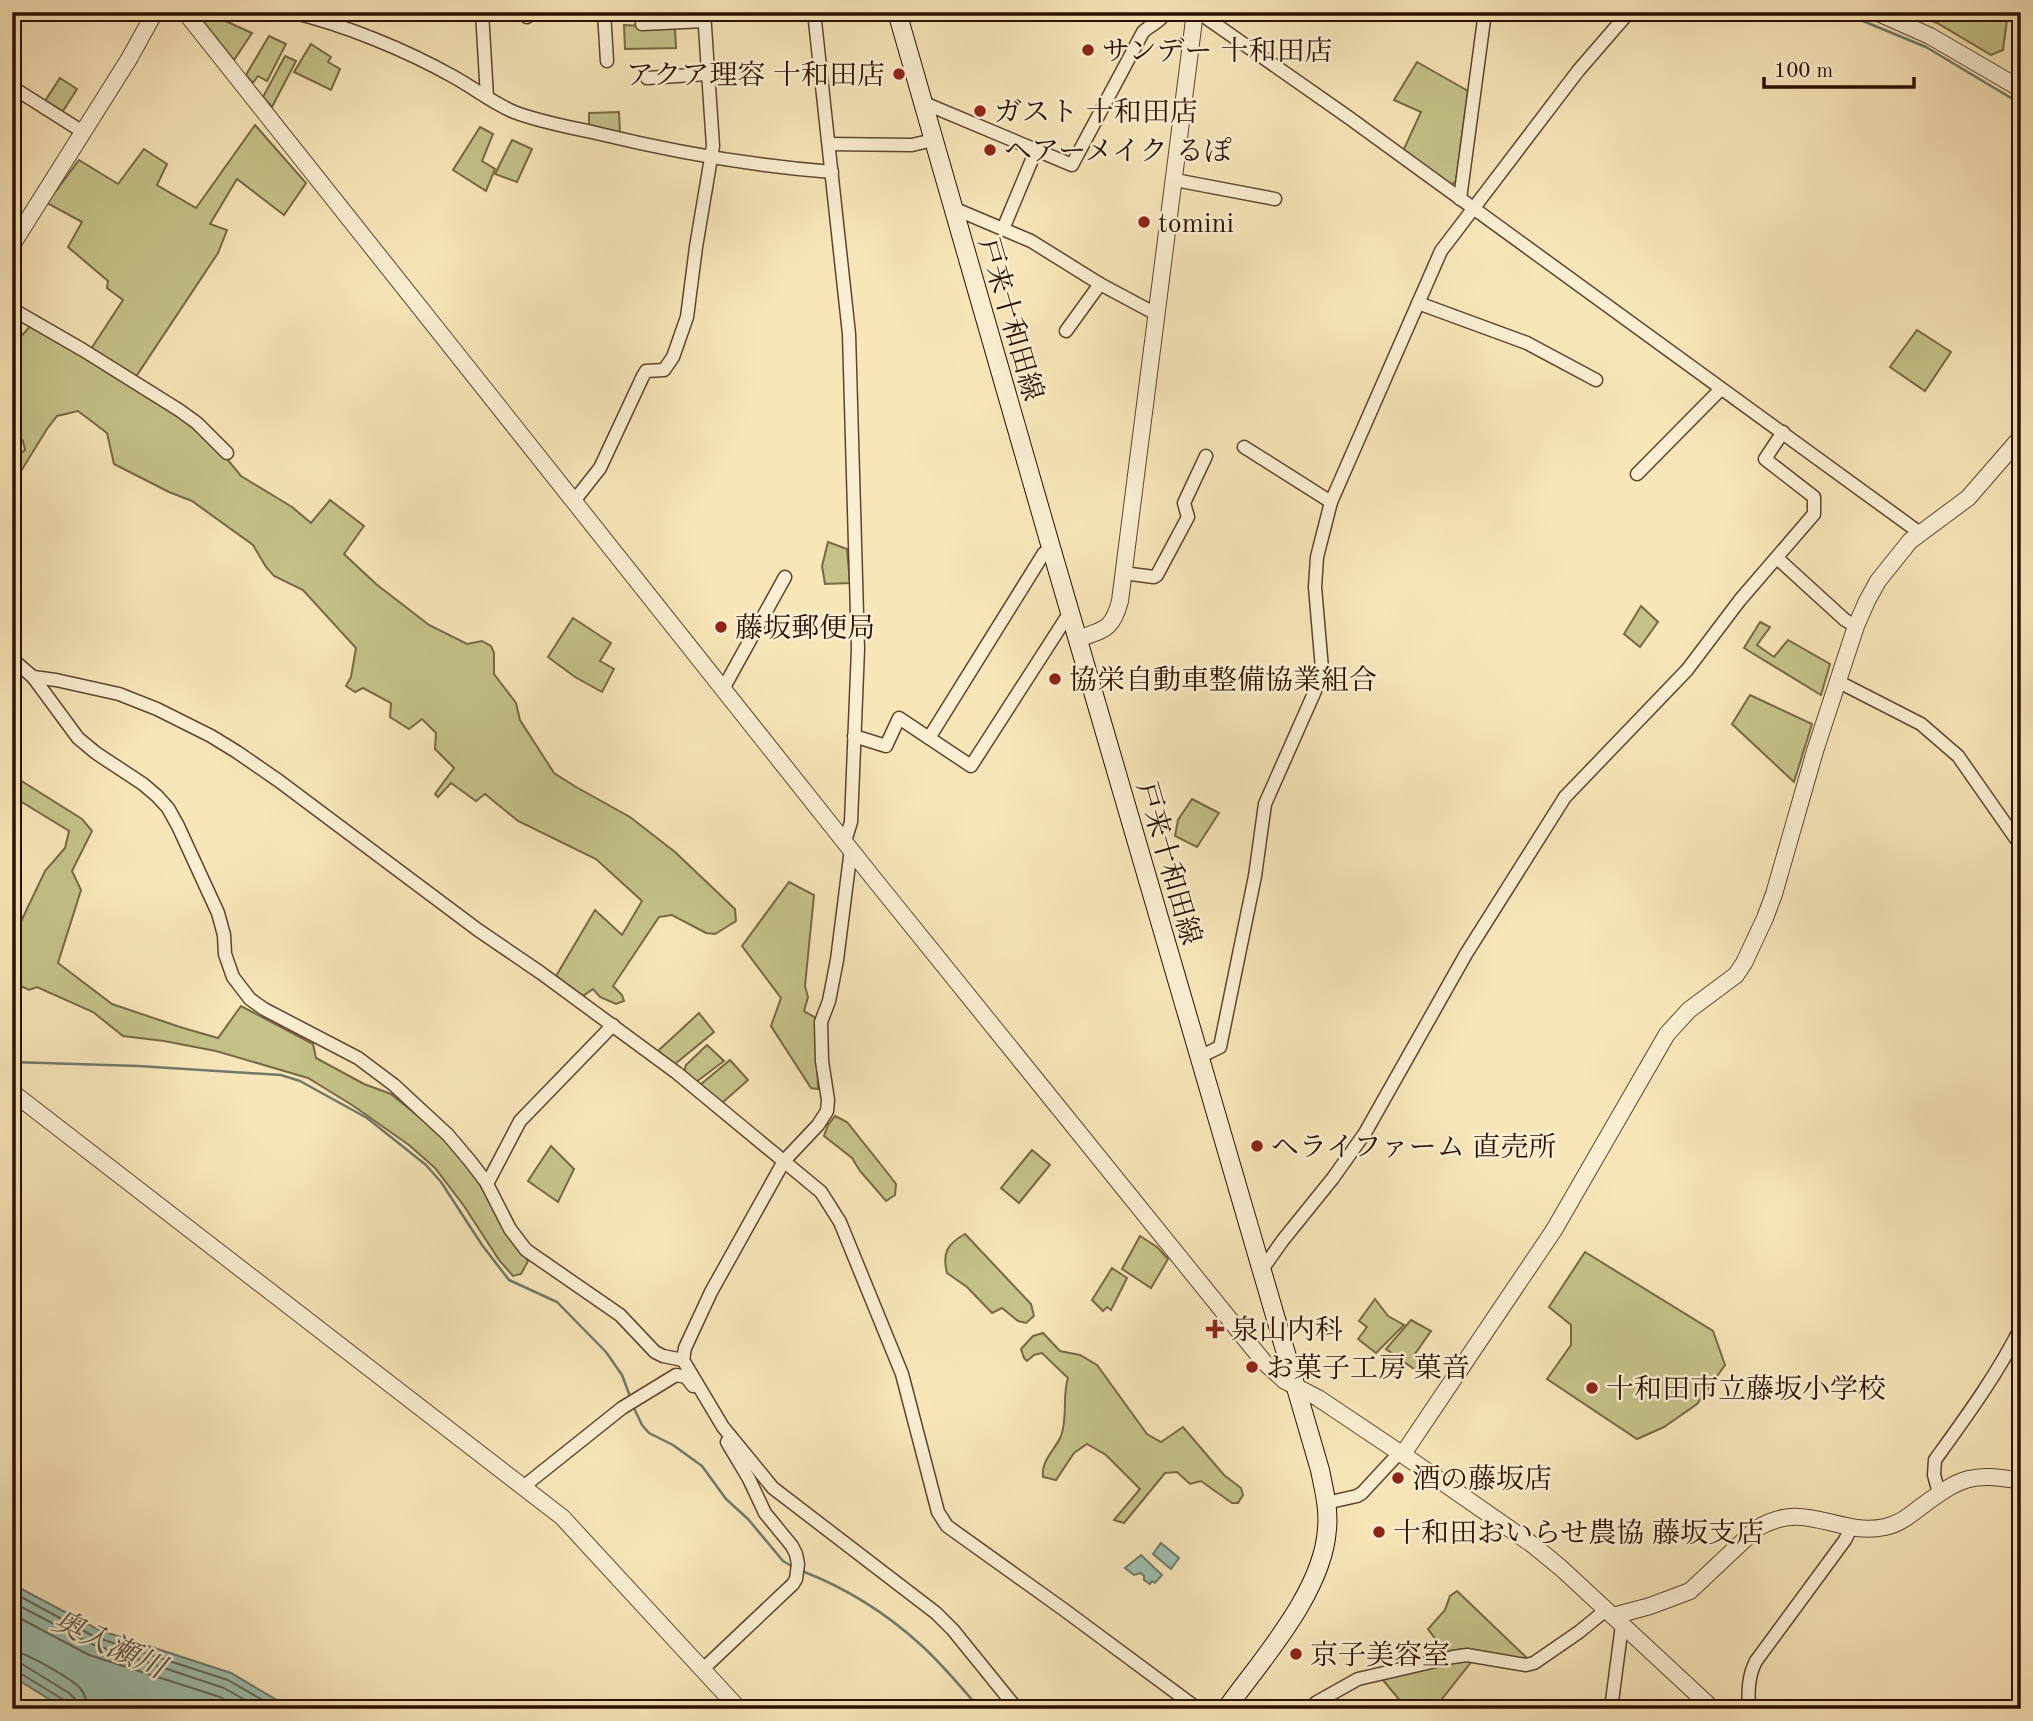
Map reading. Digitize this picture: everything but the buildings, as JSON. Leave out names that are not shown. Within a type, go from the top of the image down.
[{"type":"main road","name":"戸来十和田線","points":[[897,12],[1320,1470],[1328,1527],[1314,1579],[1284,1628],[1226,1709]]},
{"type":"street","points":[[12,245],[155,12]]},
{"type":"street","points":[[185,12],[723,689],[1264,1362],[1274,1373],[1296,1388],[1318,1398],[1533,1545],[1713,1709]]},
{"type":"street","points":[[291,12],[391,47],[452,76],[513,112],[670,151],[788,169],[832,172]]},
{"type":"street","points":[[482,12],[487,97]]},
{"type":"street","points":[[604,12],[607,61]]},
{"type":"street","points":[[814,12],[849,334],[858,649],[851,822],[837,960],[829,1001],[821,1022],[827,1111],[818,1125],[784,1161],[711,1292],[685,1348],[683,1360],[720,1423],[773,1488],[936,1614],[953,1630],[1017,1709]]},
{"type":"street","points":[[924,103],[1072,165],[1143,32],[1156,24],[1166,12]]},
{"type":"street","points":[[1078,639],[1112,623],[1120,601],[1196,12],[1348,117],[1920,533]]},
{"type":"street","points":[[1460,199],[1485,12]]},
{"type":"street","points":[[1199,1057],[1220,1047],[1255,876],[1265,804],[1315,691],[1322,669],[1315,586],[1317,557],[1331,502],[1441,251],[1578,71],[1629,12]]},
{"type":"street","points":[[1876,12],[1930,36],[2021,89]]},
{"type":"street","points":[[574,501],[600,468],[646,371],[664,369],[673,357],[687,317],[713,146],[704,17],[642,24]]},
{"type":"street","points":[[647,78],[707,75]]},
{"type":"street","points":[[12,87],[83,132]]},
{"type":"street","points":[[829,144],[912,145],[933,140]]},
{"type":"street","points":[[1003,229],[1037,150]]},
{"type":"street","points":[[1175,180],[1275,199]]},
{"type":"street","points":[[953,208],[1031,241],[1100,284],[1156,314]]},
{"type":"street","points":[[1066,331],[1100,284]]},
{"type":"street","points":[[1418,303],[1527,343],[1596,380]]},
{"type":"street","points":[[12,309],[188,416],[227,453]]},
{"type":"street","points":[[1637,474],[1721,389]]},
{"type":"street","points":[[1261,1271],[1365,1133],[1466,954],[1565,797],[1687,670],[1740,600],[1814,514],[1814,497],[1765,459],[1783,432]]},
{"type":"street","points":[[1326,1503],[1362,1493],[1401,1453],[1554,1230],[1667,1034],[1689,1010],[1736,975],[1744,963],[1774,894],[1856,626],[1878,581],[1910,541],[1968,498],[2021,437]]},
{"type":"street","points":[[1244,447],[1331,502]]},
{"type":"street","points":[[1124,573],[1154,577],[1157,575],[1188,517],[1184,503],[1206,456]]},
{"type":"street","points":[[929,738],[1045,553],[1052,551]]},
{"type":"street","points":[[1777,558],[1845,620],[1856,626]]},
{"type":"street","points":[[723,689],[785,578]]},
{"type":"street","points":[[854,736],[886,746],[899,718],[971,766],[1070,612]]},
{"type":"street","points":[[12,659],[33,677],[79,738],[96,753],[143,784],[168,808],[218,914],[224,934],[228,966],[250,999],[372,1067],[448,1135],[487,1184],[510,1229],[526,1250],[620,1315],[655,1352],[683,1360]]},
{"type":"street","points":[[33,677],[119,694],[157,709],[211,736],[279,781],[451,911],[613,1025],[677,1073],[821,1192],[840,1222],[902,1374],[937,1512],[947,1527],[1198,1709]]},
{"type":"street","points":[[1837,681],[1921,724],[1933,733],[1958,756],[2021,846]]},
{"type":"street","points":[[487,1184],[520,1121],[613,1025]]},
{"type":"street","points":[[12,1092],[562,1517],[739,1709]]},
{"type":"street","points":[[1939,1493],[1934,1475],[1935,1460],[1987,1388],[2021,1327]]},
{"type":"street","points":[[523,1487],[633,1401],[676,1375],[686,1377],[697,1392],[704,1395]]},
{"type":"street","points":[[703,1670],[783,1595],[793,1584],[798,1567],[792,1546],[765,1513],[749,1479],[720,1431],[720,1423]]},
{"type":"street","points":[[1310,1709],[1317,1702],[1358,1679],[1453,1657],[1467,1655],[1527,1665],[1534,1663],[1579,1632],[1690,1591],[1756,1529],[1784,1516],[1807,1516],[1851,1528],[1885,1527],[1900,1523],[1939,1493],[1973,1477],[1995,1476],[2021,1480]]},
{"type":"street","points":[[1749,1709],[1748,1688],[1752,1667],[1851,1528]]},
{"type":"street","points":[[1611,1709],[1614,1617]]},
{"type":"shaded area","points":[[1910,12],[2008,12],[2003,50],[1991,55],[1937,23]]},
{"type":"shaded area","points":[[212,15],[252,33],[234,60],[199,16]]},
{"type":"shaded area","points":[[624,25],[675,28],[676,48],[625,49]]},
{"type":"shaded area","points":[[269,36],[286,44],[267,81],[258,76],[253,83],[246,75]]},
{"type":"shaded area","points":[[311,44],[331,57],[328,62],[340,69],[331,90],[294,72]]},
{"type":"shaded area","points":[[285,56],[296,61],[272,107],[263,97]]},
{"type":"shaded area","points":[[1417,62],[1468,91],[1456,181],[1450,186],[1403,151],[1421,112],[1394,100]]},
{"type":"shaded area","points":[[60,78],[77,89],[63,111],[45,101]]},
{"type":"shaded area","points":[[619,112],[620,133],[589,128],[589,113]]},
{"type":"shaded area","points":[[255,125],[306,183],[284,215],[237,179],[210,224],[227,230],[218,253],[135,378],[91,349],[123,300],[107,288],[108,281],[68,247],[82,222],[47,203],[79,160],[118,184],[144,149],[167,164],[157,185],[196,208]]},
{"type":"shaded area","points":[[480,127],[493,134],[482,161],[495,169],[486,191],[453,170]]},
{"type":"shaded area","points":[[512,140],[532,149],[517,182],[495,174]]},
{"type":"shaded area","points":[[33,323],[174,409],[208,436],[241,476],[292,507],[311,523],[330,500],[364,526],[344,554],[376,584],[429,625],[467,644],[482,641],[491,646],[494,653],[494,674],[516,703],[520,720],[554,773],[630,817],[675,852],[735,909],[736,921],[715,934],[706,933],[672,915],[659,917],[613,986],[624,1001],[616,1004],[600,997],[593,989],[583,996],[556,976],[595,910],[622,935],[642,901],[596,859],[518,821],[485,794],[476,801],[451,783],[438,797],[435,794],[454,768],[435,749],[436,733],[422,719],[409,729],[390,717],[391,703],[363,688],[355,692],[346,686],[351,677],[356,648],[303,590],[274,576],[253,545],[192,501],[114,464],[107,433],[78,411],[57,416],[18,476],[12,475],[12,461],[25,450],[23,441],[12,426],[12,342],[16,342]]},
{"type":"shaded area","points":[[1917,330],[1951,352],[1925,391],[1890,367]]},
{"type":"shaded area","points":[[828,542],[847,549],[850,583],[825,584],[822,566]]},
{"type":"shaded area","points":[[1641,606],[1658,622],[1640,647],[1624,634]]},
{"type":"shaded area","points":[[573,618],[611,643],[600,661],[614,669],[602,692],[548,657]]},
{"type":"shaded area","points":[[1760,622],[1770,627],[1757,645],[1774,657],[1788,640],[1830,664],[1821,695],[1744,648]]},
{"type":"shaded area","points":[[1750,695],[1812,724],[1794,782],[1732,724]]},
{"type":"shaded area","points":[[12,775],[82,819],[92,831],[72,871],[81,890],[58,963],[112,1004],[218,1038],[241,1006],[313,1044],[316,1058],[364,1084],[391,1094],[451,1143],[528,1261],[521,1274],[513,1276],[499,1260],[464,1206],[435,1168],[409,1145],[308,1078],[216,1051],[123,1036],[93,1012],[37,987],[29,990],[12,982],[12,934],[17,930],[45,871],[65,848],[69,831],[12,796]]},
{"type":"shaded area","points":[[1192,799],[1219,813],[1197,847],[1175,836],[1178,820]]},
{"type":"shaded area","points":[[789,882],[814,895],[805,986],[808,997],[804,1011],[816,1018],[818,1089],[811,1088],[771,1026],[781,998],[742,946]]},
{"type":"shaded area","points":[[699,1013],[714,1032],[675,1064],[658,1051]]},
{"type":"shaded area","points":[[707,1045],[724,1061],[696,1082],[684,1072],[686,1065]]},
{"type":"shaded area","points":[[730,1060],[748,1080],[721,1104],[700,1085]]},
{"type":"shaded area","points":[[835,1116],[847,1122],[896,1184],[895,1195],[886,1201],[852,1158],[824,1136]]},
{"type":"shaded area","points":[[551,1146],[574,1169],[558,1202],[528,1181]]},
{"type":"shaded area","points":[[1032,1150],[1050,1165],[1019,1203],[1001,1188]]},
{"type":"shaded area","points":[[965,1234],[1031,1304],[1034,1316],[1026,1323],[1018,1321],[1002,1308],[992,1313],[967,1287],[947,1273],[947,1250]]},
{"type":"shaded area","points":[[1140,1236],[1157,1247],[1168,1259],[1151,1288],[1122,1269]]},
{"type":"shaded area","points":[[1585,1252],[1713,1331],[1725,1365],[1697,1404],[1664,1427],[1637,1439],[1547,1379],[1571,1345],[1571,1325],[1549,1307]]},
{"type":"shaded area","points":[[1112,1268],[1127,1278],[1111,1310],[1107,1307],[1103,1311],[1092,1300]]},
{"type":"shaded area","points":[[1375,1299],[1388,1316],[1404,1325],[1376,1353],[1358,1339],[1367,1327],[1359,1321]]},
{"type":"shaded area","points":[[1411,1320],[1431,1331],[1415,1354],[1429,1362],[1421,1374],[1386,1349]]},
{"type":"shaded area","points":[[1043,1333],[1060,1351],[1080,1355],[1097,1365],[1147,1434],[1161,1442],[1183,1427],[1224,1475],[1241,1488],[1243,1495],[1238,1503],[1232,1503],[1201,1481],[1190,1484],[1177,1472],[1165,1473],[1124,1523],[1114,1520],[1140,1489],[1106,1455],[1087,1444],[1074,1453],[1056,1480],[1043,1477],[1046,1460],[1063,1429],[1068,1378],[1042,1353],[1027,1361],[1024,1358],[1021,1349],[1033,1336]]},
{"type":"shaded area","points":[[1457,1591],[1527,1658],[1523,1661],[1464,1649],[1445,1652],[1428,1629],[1445,1610],[1450,1596]]},
{"type":"shaded area","points":[[1460,1659],[1472,1661],[1434,1709],[1407,1709],[1382,1679]]},
{"type":"water","points":[[1161,1543],[1179,1558],[1171,1569],[1153,1554]]},
{"type":"water","points":[[1141,1555],[1162,1575],[1155,1583],[1152,1581],[1150,1584],[1144,1580],[1141,1573],[1134,1575],[1125,1568]]},
{"type":"water","name":"奥入瀬川","points":[[12,1584],[99,1630],[231,1673],[292,1709],[65,1709],[12,1676]]},
{"type":"waterway","points":[[1841,12],[1926,47],[2021,104]]},
{"type":"waterway","points":[[12,1062],[281,1075],[300,1081],[367,1118],[426,1165],[441,1182],[482,1245],[509,1280],[557,1302],[606,1352],[622,1375],[631,1399]]},
{"type":"waterway","points":[[633,1406],[649,1433],[673,1445],[702,1466],[726,1499],[748,1519],[783,1561],[793,1567]]},
{"type":"waterway","points":[[802,1571],[850,1593],[894,1622],[936,1660],[980,1709]]},
{"type":"place","name":"サンデー 十和田店","points":[[1088,50]]},
{"type":"place","name":"アクア理容 十和田店","points":[[899,74]]},
{"type":"place","name":"ガスト 十和田店","points":[[980,111]]},
{"type":"place","name":"ヘアーメイク るぽ","points":[[990,150]]},
{"type":"place","name":"tomini","points":[[1144,222]]},
{"type":"place","name":"藤坂郵便局","points":[[721,627]]},
{"type":"place","name":"協栄自動車整備協業組合","points":[[1055,679]]},
{"type":"place","name":"ヘライファーム 直売所","points":[[1257,1146]]},
{"type":"place","name":"泉山内科","points":[[1215,1329]]},
{"type":"place","name":"お菓子工房 菓音","points":[[1252,1367]]},
{"type":"place","name":"十和田市立藤坂小学校","points":[[1592,1388]]},
{"type":"place","name":"酒の藤坂店","points":[[1398,1478]]},
{"type":"place","name":"十和田おいらせ農協 藤坂支店","points":[[1379,1532]]},
{"type":"place","name":"京子美容室","points":[[1296,1654]]}]
